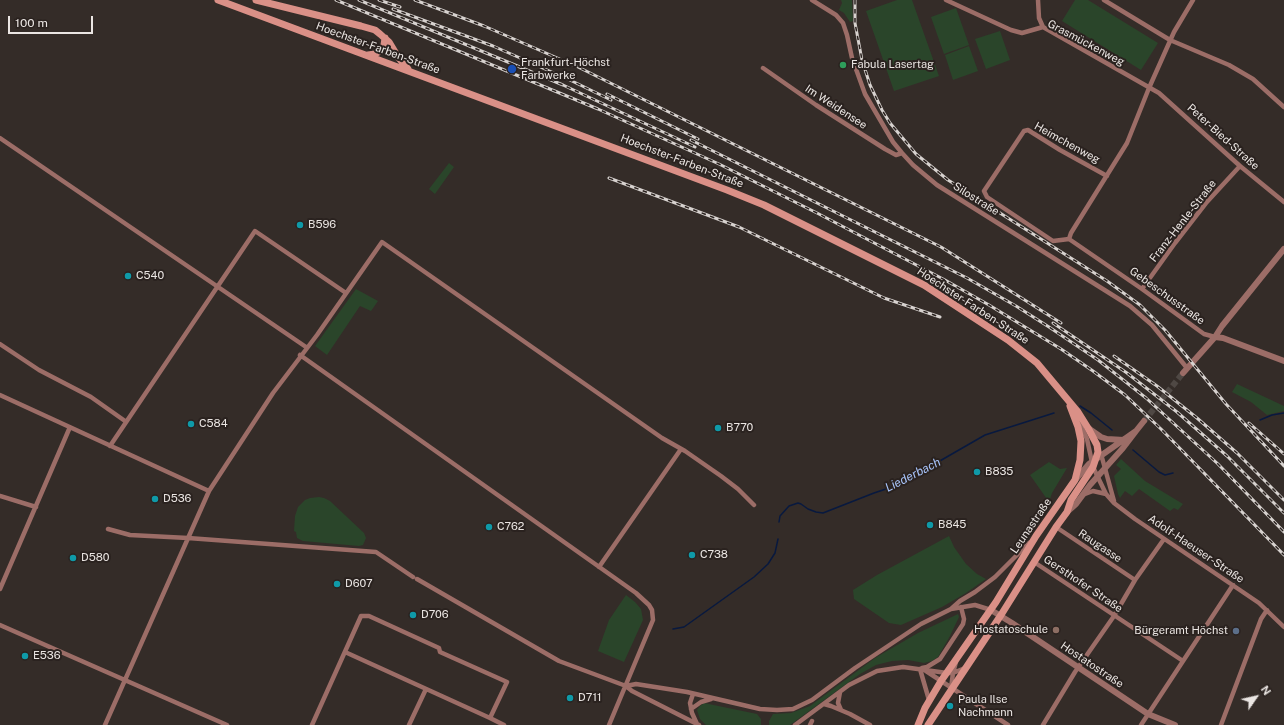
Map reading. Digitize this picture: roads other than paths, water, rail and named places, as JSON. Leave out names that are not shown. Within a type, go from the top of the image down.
[{"type":"main road","name":"Hoechster-Farben-Straße","points":[[218,0],[741,195],[821,233],[924,286],[1002,336],[1037,363],[1078,412],[1097,445]]},
{"type":"main road","points":[[256,0],[375,30],[385,38],[410,71]]},
{"type":"main road","points":[[366,55],[375,54],[380,51],[384,45],[385,38]]},
{"type":"main road","name":"Leunastraße","points":[[918,725],[921,715],[941,681],[950,673],[959,656],[990,610],[1036,536],[1075,480],[1079,467],[1081,447],[1078,427],[1065,398]]},
{"type":"main road","name":"Leunastraße","points":[[928,725],[1067,512],[1071,500],[1095,461],[1098,452],[1097,445]]},
{"type":"street","name":"Silostraße","points":[[812,0],[836,15],[843,23],[848,35],[852,58],[865,94],[884,128],[902,153],[913,165],[937,185],[1130,306],[1152,325],[1185,370]]},
{"type":"street","name":"Grasmückenweg","points":[[946,0],[1011,30],[1022,33],[1043,27],[1149,88]]},
{"type":"street","points":[[1038,0],[1039,18],[1043,27]]},
{"type":"street","points":[[1104,0],[1170,40],[1229,65],[1253,79],[1284,107]]},
{"type":"street","points":[[1112,5],[1116,0]]},
{"type":"street","name":"Heimchenweg","points":[[1107,176],[1028,130],[1024,131],[984,191],[987,197],[1053,240],[1069,239],[1127,143],[1170,40],[1193,0]]},
{"type":"street","name":"Im Weidensee","points":[[763,68],[816,105],[885,149],[896,155],[902,153]]},
{"type":"street","name":"Peter-Bied-Straße","points":[[1149,88],[1160,93],[1240,166],[1284,202]]},
{"type":"street","points":[[0,138],[306,347]]},
{"type":"street","name":"Franz-Henle-Straße","points":[[1142,289],[1206,203],[1240,166]]},
{"type":"street","points":[[110,446],[125,421],[255,230],[346,293]]},
{"type":"street","name":"Gebeschusstraße","points":[[1069,239],[1204,334],[1223,338],[1284,361]]},
{"type":"street","points":[[105,725],[209,491],[273,393],[382,242],[662,438],[681,448],[738,489],[754,505]]},
{"type":"street","points":[[1185,370],[1215,337],[1222,326],[1284,249]]},
{"type":"street","points":[[0,344],[39,370],[91,397],[125,421]]},
{"type":"street","points":[[300,355],[642,597],[649,605],[653,615],[653,620],[609,725]]},
{"type":"street","points":[[0,395],[209,491]]},
{"type":"street","points":[[1073,414],[1080,423],[1101,473]]},
{"type":"street","points":[[1075,480],[1085,468],[1136,431],[1144,421]]},
{"type":"street","points":[[0,589],[70,427]]},
{"type":"street","name":"Hoechster-Farben-Straße","points":[[1088,428],[1101,437],[1107,439],[1124,440]]},
{"type":"street","name":"Leunastraße","points":[[1067,512],[1076,504],[1136,431]]},
{"type":"street","points":[[599,567],[681,448]]},
{"type":"street","name":"Adolf-Haeuser-Straße","points":[[1095,461],[1101,473],[1108,482],[1114,503]]},
{"type":"street","name":"Adolf-Haeuser-Straße","points":[[1101,473],[1106,494],[1114,503],[1268,610],[1284,627]]},
{"type":"street","points":[[1082,496],[1088,492],[1106,494]]},
{"type":"street","points":[[0,496],[36,507]]},
{"type":"street","name":"Raugasse","points":[[1056,527],[1135,580]]},
{"type":"street","points":[[108,529],[130,535],[376,552],[415,578],[560,661],[626,686],[632,691],[698,725]]},
{"type":"street","points":[[626,686],[636,684],[693,694],[761,710],[785,710],[797,708],[812,700],[855,668],[921,624],[951,608],[995,577],[1011,563],[1036,536]]},
{"type":"street","points":[[1043,725],[1114,616],[1135,580],[1164,539]]},
{"type":"street","name":"Gersthofer Straße","points":[[1034,562],[1182,661]]},
{"type":"street","points":[[1141,725],[1233,585]]},
{"type":"street","points":[[951,608],[975,605],[990,610]]},
{"type":"street","points":[[920,669],[927,667],[940,659],[963,624],[964,619],[961,607]]},
{"type":"street","name":"Hostatostraße","points":[[990,610],[1001,615],[1148,714],[1175,725]]},
{"type":"street","points":[[1221,725],[1260,620],[1268,610]]},
{"type":"street","points":[[312,725],[361,616],[369,616],[439,648],[440,652],[507,682],[490,718]]},
{"type":"street","points":[[0,625],[227,725]]},
{"type":"street","points":[[345,652],[504,725]]},
{"type":"street","points":[[795,725],[840,692],[860,679],[877,671],[893,668],[920,669],[950,673],[966,667]]},
{"type":"street","points":[[920,669],[930,673],[1008,725]]},
{"type":"street","points":[[920,669],[930,700]]},
{"type":"street","name":"Leunastraße","points":[[950,673],[951,688]]},
{"type":"street","points":[[409,725],[426,689]]},
{"type":"street","points":[[840,692],[838,703],[841,710]]},
{"type":"street","points":[[693,694],[690,703],[698,725]]},
{"type":"street","points":[[691,709],[701,702],[713,698]]},
{"type":"street","points":[[824,704],[841,710],[870,725]]},
{"type":"waterway","name":"Liederbach","points":[[1080,406],[1112,430]]},
{"type":"waterway","name":"Liederbach","points":[[779,522],[780,516],[789,506],[798,503],[808,509],[823,513],[898,485],[985,435],[1054,413]]},
{"type":"waterway","name":"Liederbach","points":[[1260,420],[1272,415],[1284,413]]},
{"type":"waterway","name":"Liederbach","points":[[1133,450],[1159,472],[1165,475],[1173,473]]},
{"type":"waterway","name":"Liederbach","points":[[673,629],[684,627],[754,577],[768,564],[775,553],[778,539]]},
{"type":"tunnel","points":[[1144,421],[1183,373]]},
{"type":"railway","points":[[336,0],[598,109],[719,164],[817,213],[945,280],[989,305],[1061,349],[1125,395],[1161,429],[1284,555]]},
{"type":"railway","points":[[359,0],[563,85],[695,147]]},
{"type":"railway","points":[[379,0],[400,7]]},
{"type":"railway","points":[[415,0],[484,26],[578,67],[941,247],[1061,323]]},
{"type":"railway","points":[[855,0],[855,23],[862,60],[870,85],[890,123],[916,154],[948,180],[1107,281],[1140,305],[1165,330],[1226,404],[1284,466]]},
{"type":"railway","points":[[393,9],[493,46],[611,100]]},
{"type":"railway","points":[[607,94],[698,139]]},
{"type":"railway","points":[[691,140],[967,278],[1049,327],[1098,360],[1146,398],[1218,464],[1284,532]]},
{"type":"railway","points":[[609,178],[739,227],[884,298],[940,317]]},
{"type":"railway","points":[[1053,323],[1127,373],[1177,412],[1227,456],[1284,513]]},
{"type":"railway","points":[[1114,356],[1157,386],[1197,418],[1237,453],[1284,500]]},
{"type":"railway","points":[[1249,423],[1284,454]]},
{"type":"place","name":"Fabula Lasertag","points":[[843,65]]},
{"type":"place","name":"Frankfurt-Höchst Farbwerke","points":[[512,69]]},
{"type":"place","name":"B596","points":[[300,225]]},
{"type":"place","name":"C540","points":[[128,276]]},
{"type":"place","name":"C584","points":[[191,424]]},
{"type":"place","name":"B770","points":[[718,428]]},
{"type":"place","name":"B835","points":[[977,472]]},
{"type":"place","name":"D536","points":[[155,499]]},
{"type":"place","name":"B845","points":[[930,525]]},
{"type":"place","name":"C762","points":[[489,527]]},
{"type":"place","name":"C738","points":[[692,555]]},
{"type":"place","name":"D580","points":[[73,558]]},
{"type":"place","name":"D607","points":[[337,584]]},
{"type":"place","name":"D706","points":[[413,615]]},
{"type":"place","name":"Hostatoschule","points":[[1056,630]]},
{"type":"place","name":"Bürgeramt Höchst","points":[[1236,631]]},
{"type":"place","name":"E536","points":[[25,656]]},
{"type":"place","name":"D711","points":[[570,698]]},
{"type":"place","name":"Paula Ilse Nachmann","points":[[950,706]]}]
